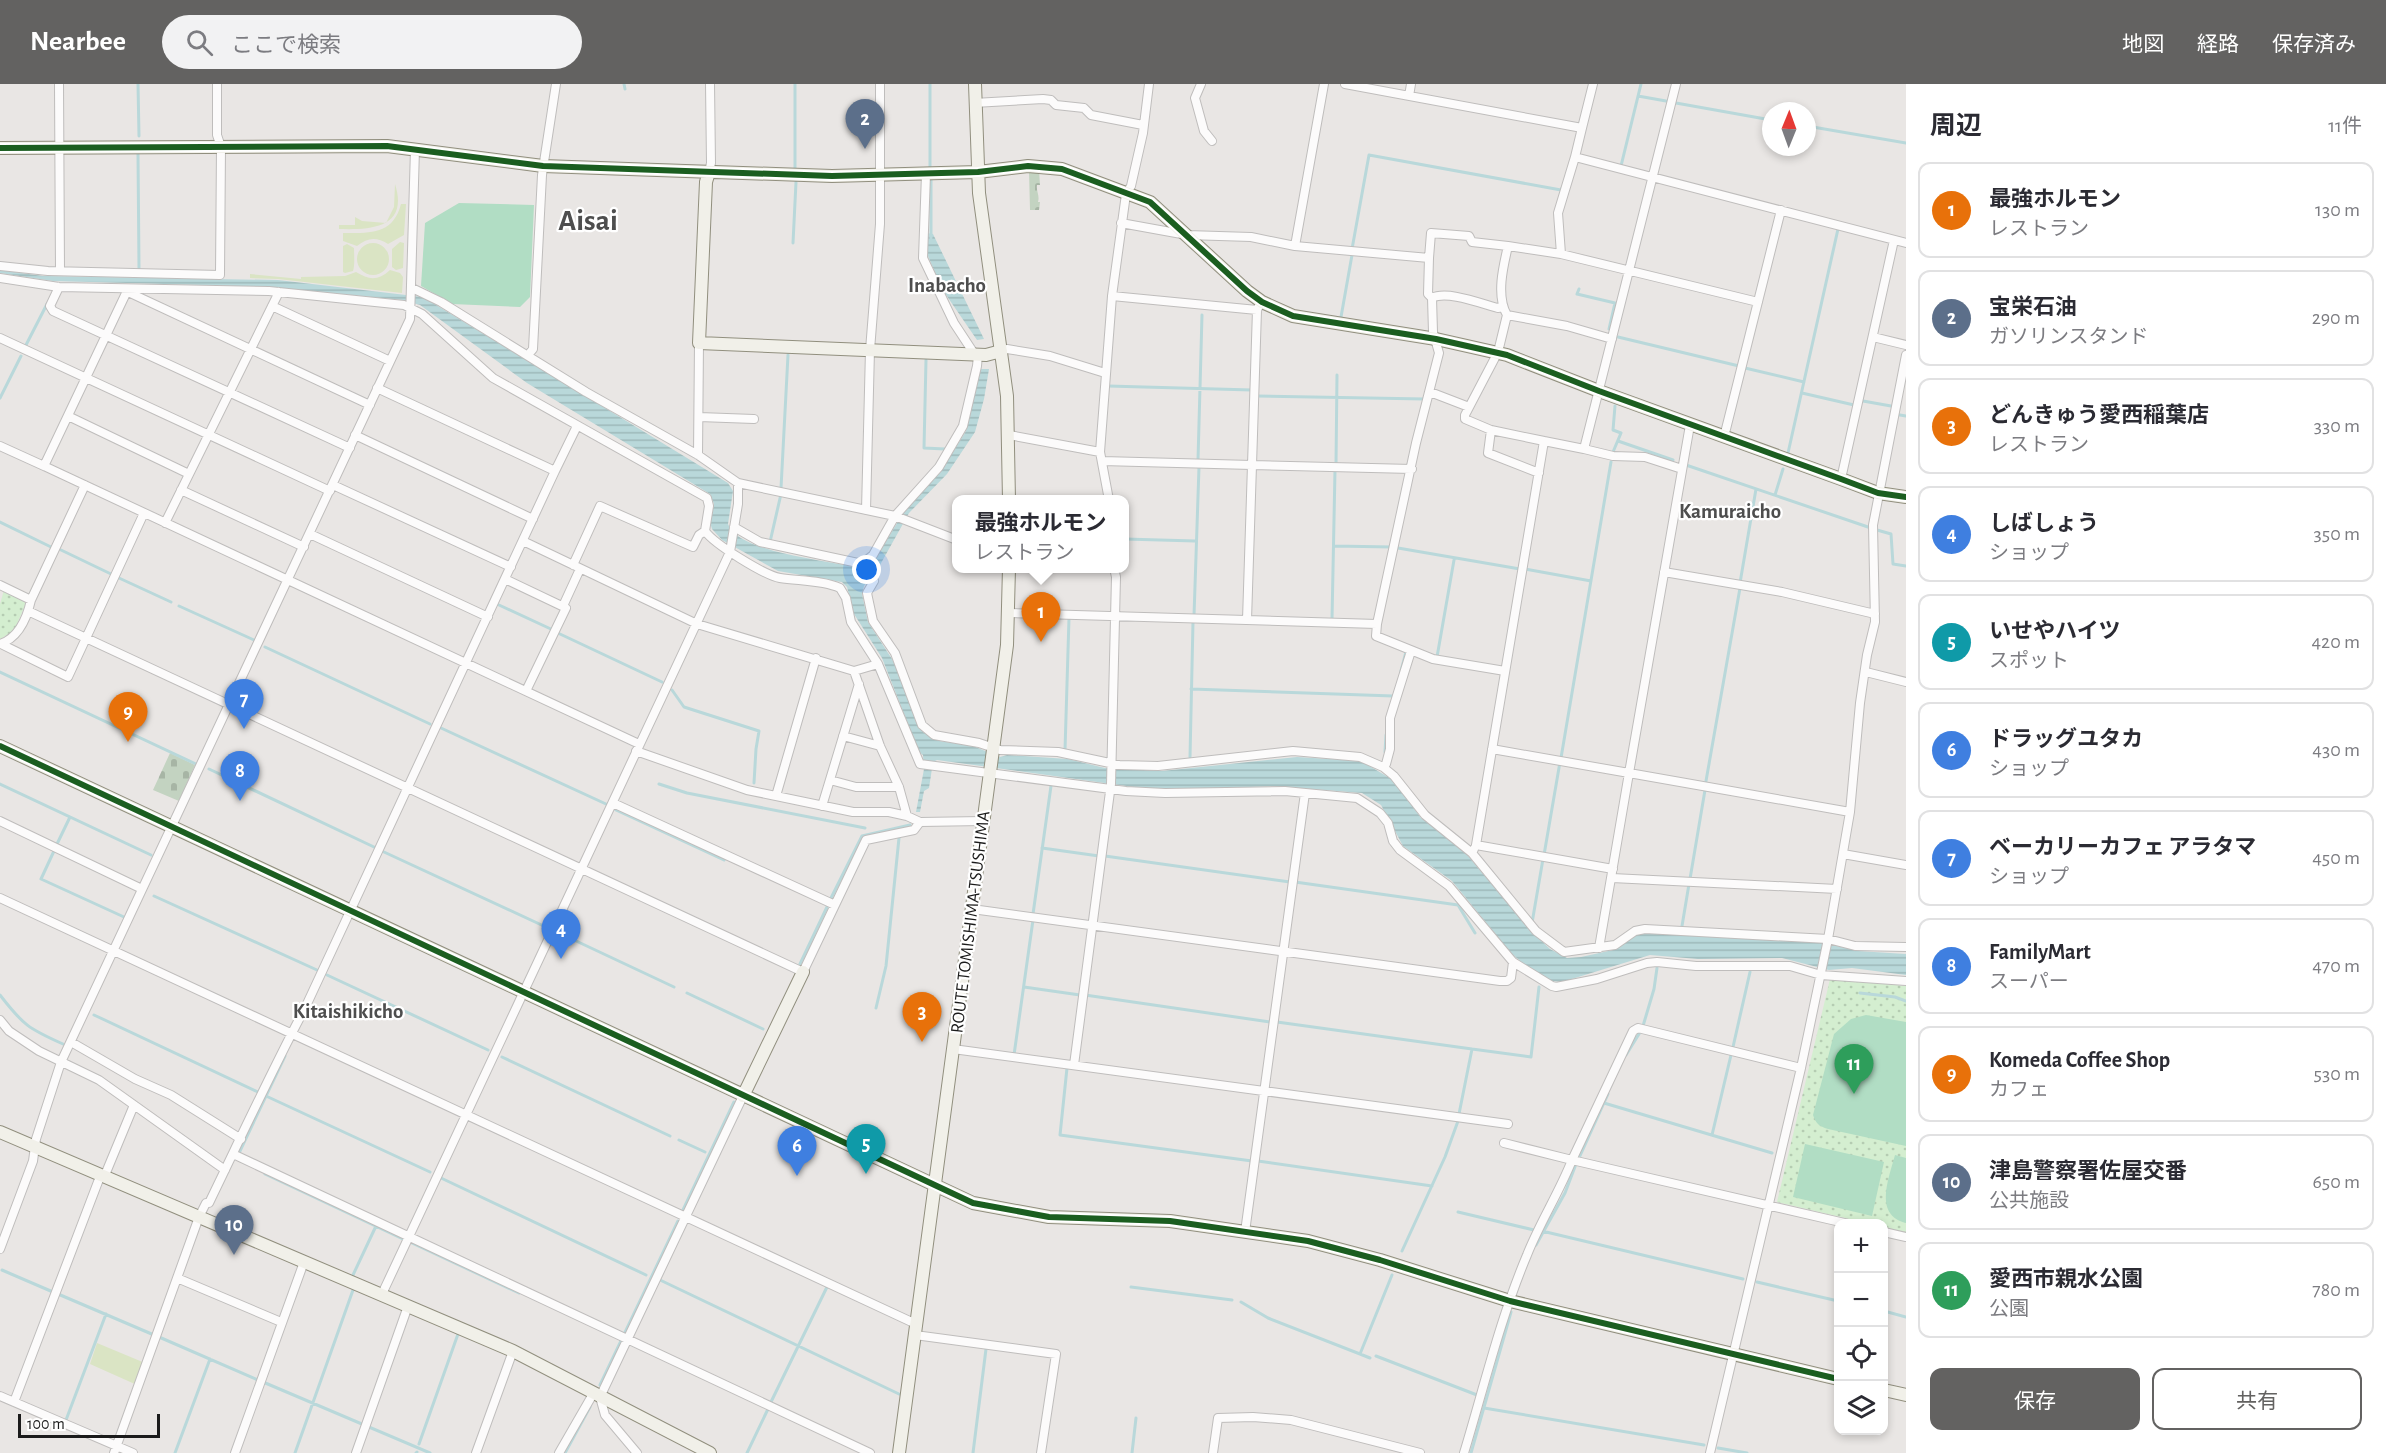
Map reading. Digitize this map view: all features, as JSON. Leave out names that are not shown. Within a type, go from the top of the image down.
[{"type":"street","points":[[59,84],[60,271]]},
{"type":"street","points":[[0,266],[60,271],[220,275],[220,147],[217,135],[217,84]]},
{"type":"street","points":[[528,355],[533,349],[543,166],[556,84]]},
{"type":"street","points":[[698,455],[699,343],[706,182],[709,172],[710,84]]},
{"type":"street","points":[[866,510],[870,350],[880,224],[880,84]]},
{"type":"street","points":[[975,84],[978,172],[1007,396],[1009,495]]},
{"type":"street","points":[[1108,495],[1101,456],[1112,296],[1126,194],[1131,186],[1143,133],[1149,84]]},
{"type":"street","points":[[1202,84],[1195,98],[1204,131],[1212,141]]},
{"type":"street","points":[[1295,246],[1324,84]]},
{"type":"street","points":[[1345,84],[1582,128]]},
{"type":"street","points":[[1409,96],[1411,84]]},
{"type":"street","points":[[1561,254],[1558,213],[1593,84]]},
{"type":"street","points":[[1584,449],[1676,84]]},
{"type":"street","points":[[974,103],[1051,100],[1056,105],[1084,108],[1091,115],[1143,125]]},
{"type":"street","points":[[0,148],[387,146],[543,166],[881,176],[978,172],[1028,166],[1062,168],[1150,202],[1247,291],[1259,306],[1247,620]]},
{"type":"street","points":[[0,1249],[33,1161],[35,1147],[70,1042],[410,319],[416,149]]},
{"type":"street","points":[[1575,157],[1906,243]]},
{"type":"street","points":[[734,528],[760,542],[863,563],[873,555],[939,467],[963,426],[977,366],[977,355],[954,323],[923,258],[930,174]]},
{"type":"street","points":[[1724,437],[1781,210]]},
{"type":"street","points":[[1121,223],[1186,235],[1251,237],[1295,246],[1429,258]]},
{"type":"street","points":[[1505,671],[1433,659],[1376,636],[1416,443],[1439,353],[1433,332],[1432,298],[1428,294],[1431,232],[1469,236],[1472,242],[1561,254],[1758,302]]},
{"type":"street","points":[[1841,480],[1894,240]]},
{"type":"street","points":[[1508,246],[1503,267],[1504,311],[1498,352],[1465,419],[1491,430],[1613,456],[1645,457],[1682,469]]},
{"type":"street","points":[[0,278],[59,288],[279,292],[412,305],[493,378],[707,498],[709,506],[705,531],[699,535],[693,547],[600,506],[563,606]]},
{"type":"street","points":[[59,288],[50,306],[53,311],[350,448]]},
{"type":"street","points":[[412,290],[441,302],[586,392],[698,455],[738,483],[899,518],[952,538]]},
{"type":"street","points":[[44,466],[128,291]]},
{"type":"street","points":[[128,291],[370,405]]},
{"type":"street","points":[[165,523],[279,292]]},
{"type":"street","points":[[1112,296],[1259,306],[1312,320],[1436,339],[1498,352],[1544,368],[1599,392],[1841,480],[1878,493],[1906,497]]},
{"type":"street","points":[[1432,298],[1436,296],[1458,297],[1612,339]]},
{"type":"street","points":[[272,306],[390,361]]},
{"type":"street","points":[[1873,337],[1906,345]]},
{"type":"street","points":[[0,338],[209,434],[511,567]]},
{"type":"street","points":[[699,343],[977,355],[1007,349],[1050,356],[1105,373]]},
{"type":"street","points":[[1710,1453],[1801,1068],[1828,940],[1850,812],[1860,703],[1875,622],[1873,525],[1906,355]]},
{"type":"street","points":[[377,388],[555,471]]},
{"type":"street","points":[[1430,392],[1469,407]]},
{"type":"street","points":[[68,416],[189,474]]},
{"type":"street","points":[[699,417],[754,419]]},
{"type":"street","points":[[1599,948],[1689,425]]},
{"type":"street","points":[[115,1450],[199,1217],[206,1203],[209,1203],[241,1139],[350,911],[577,426]]},
{"type":"street","points":[[1491,430],[1488,453],[1539,473]]},
{"type":"street","points":[[356,435],[533,519]]},
{"type":"street","points":[[1009,435],[1101,456],[1252,465],[1412,469]]},
{"type":"street","points":[[1544,441],[1474,849],[1536,931],[1564,952],[1615,945],[1635,931],[1645,929],[1828,940],[1855,946],[1906,947]]},
{"type":"street","points":[[0,446],[526,691],[637,748],[747,790],[853,812],[890,812],[920,822],[983,821]]},
{"type":"street","points":[[382,1294],[697,624],[730,549],[739,494],[738,483]]},
{"type":"street","points":[[0,644],[14,638],[85,485]]},
{"type":"street","points":[[181,490],[304,547]]},
{"type":"street","points":[[0,644],[68,676],[99,605],[104,602],[144,513]]},
{"type":"street","points":[[705,531],[710,537],[776,577],[840,588],[846,598],[851,622],[878,664],[922,764],[1165,793],[1305,793],[1357,798],[1380,813],[1388,823],[1394,841],[1400,850],[1449,886],[1513,962],[1556,987],[1597,979],[1657,962],[1696,966],[1790,966],[1822,973],[1906,981]]},
{"type":"street","points":[[310,534],[488,617]]},
{"type":"street","points":[[523,541],[697,624],[854,671],[878,664]]},
{"type":"street","points":[[1664,572],[1782,592],[1875,614]]},
{"type":"street","name":"ROUTE TOMISHIMA-TSUSHIMA","points":[[899,1453],[1007,645],[1009,573]]},
{"type":"street","points":[[1074,1065],[1113,765],[1114,573]]},
{"type":"street","points":[[505,579],[566,608],[526,691]]},
{"type":"street","points":[[874,581],[867,593],[873,621],[895,652],[922,725],[934,735],[993,750],[1065,753],[1113,765],[1158,766],[1293,751],[1360,757],[1383,767],[1394,776],[1425,815],[1462,843],[1474,849],[1612,873],[1837,889]]},
{"type":"street","points":[[0,585],[31,600]]},
{"type":"street","points":[[28,611],[803,972]]},
{"type":"street","points":[[1009,613],[1377,624]]},
{"type":"street","points":[[1383,767],[1390,749],[1390,718],[1411,651]]},
{"type":"street","points":[[776,796],[816,658]]},
{"type":"street","points":[[854,671],[880,746],[899,787],[907,816]]},
{"type":"street","points":[[1866,672],[1906,682]]},
{"type":"street","points":[[822,806],[859,684]]},
{"type":"street","points":[[843,736],[880,746]]},
{"type":"street","points":[[0,746],[973,1203],[1050,1217],[1170,1221],[1308,1242],[1380,1260],[1510,1301],[1834,1379]]},
{"type":"street","points":[[1492,749],[1850,812]]},
{"type":"street","points":[[830,780],[855,787],[899,787]]},
{"type":"street","points":[[1245,1232],[1305,793]]},
{"type":"street","points":[[613,802],[835,905]]},
{"type":"street","points":[[0,821],[142,889]]},
{"type":"street","points":[[559,1453],[596,1396],[685,1217],[866,840],[914,830],[920,822]]},
{"type":"street","points":[[1843,854],[1906,865]]},
{"type":"street","points":[[0,898],[685,1217],[915,1330],[1056,1354],[1041,1453]]},
{"type":"street","points":[[972,909],[1500,981],[1507,981],[1511,978],[1513,962]]},
{"type":"street","points":[[0,1020],[9,1031],[39,1052],[99,1080],[225,1170]]},
{"type":"street","points":[[1464,1453],[1526,1256],[1559,1192],[1633,1031],[1638,1028],[1801,1068]]},
{"type":"street","points":[[70,1042],[171,1095],[241,1139]]},
{"type":"street","points":[[953,1049],[1508,1124]]},
{"type":"street","points":[[14,1402],[103,1175],[134,1105]]},
{"type":"street","points":[[0,1132],[513,1351],[710,1453]]},
{"type":"street","points":[[1504,1143],[1834,1220]]},
{"type":"street","points":[[233,1155],[870,1453]]},
{"type":"street","points":[[1888,1233],[1906,1237]]},
{"type":"street","points":[[234,1453],[304,1262]]},
{"type":"street","points":[[177,1278],[282,1322]]},
{"type":"street","points":[[356,1453],[408,1306]]},
{"type":"street","points":[[476,1453],[513,1351]]},
{"type":"street","points":[[1888,1391],[1906,1395]]},
{"type":"street","points":[[0,1396],[115,1450],[133,1453]]},
{"type":"street","points":[[596,1396],[605,1415],[637,1453]]},
{"type":"street","points":[[1213,1453],[1218,1418],[1253,1417],[1291,1420],[1420,1453]]},
{"type":"green space","points":[[1039,170],[1040,185],[1037,187],[1039,210],[1030,210],[1029,171]]},
{"type":"green space","points":[[395,184],[398,199],[397,210],[387,222],[394,207]]},
{"type":"green space","points":[[459,203],[534,205],[530,297],[520,307],[452,304],[421,286],[425,223]]},
{"type":"green space","points":[[401,204],[406,204],[404,235],[388,244],[372,239],[357,246],[343,241],[343,233],[371,232],[386,227],[392,222]]},
{"type":"green space","points":[[355,217],[362,221],[385,223],[363,229],[339,229],[339,225],[355,225]]},
{"type":"green space","points":[[400,242],[404,243],[403,268],[396,270],[392,267],[392,249]]},
{"type":"green space","points":[[373,243],[385,247],[389,259],[385,271],[373,275],[361,271],[357,259],[361,247]]},
{"type":"green space","points":[[347,244],[354,248],[354,266],[353,271],[345,273],[343,272],[343,246]]},
{"type":"green space","points":[[390,270],[400,273],[403,277],[402,293],[250,278],[250,274],[301,279],[301,277],[345,276],[356,272],[365,277],[377,278]]},
{"type":"green space","points":[[4,590],[26,603],[14,631],[0,639],[0,604]]},
{"type":"green space","points":[[170,753],[195,765],[179,801],[153,790]]},
{"type":"green space","points":[[1830,979],[1906,986],[1906,1233],[1888,1229],[1888,1219],[1849,1219],[1777,1202]]},
{"type":"green space","points":[[1866,1015],[1906,1022],[1906,1146],[1822,1127],[1815,1121],[1813,1115],[1834,1034],[1851,1019]]},
{"type":"green space","points":[[1805,1144],[1884,1162],[1872,1216],[1793,1197]]},
{"type":"green space","points":[[1895,1155],[1906,1158],[1906,1223],[1896,1219],[1886,1204],[1887,1185]]},
{"type":"green space","points":[[97,1343],[145,1363],[137,1385],[90,1364]]},
{"type":"water","points":[[927,233],[933,234],[984,339],[977,340],[942,289],[928,256]]},
{"type":"water","points":[[0,270],[43,276],[278,280],[423,297],[728,483],[733,491],[728,524],[735,534],[764,548],[853,567],[865,568],[874,561],[905,510],[940,473],[966,431],[980,369],[989,369],[975,432],[947,474],[909,513],[880,565],[864,586],[862,594],[868,622],[892,659],[903,682],[916,722],[923,732],[939,741],[973,746],[1000,757],[1007,755],[1068,759],[1105,768],[1162,771],[1297,757],[1361,761],[1393,780],[1421,818],[1458,844],[1531,931],[1550,949],[1567,958],[1613,950],[1637,933],[1647,931],[1820,942],[1858,951],[1906,954],[1906,975],[1852,968],[1829,970],[1782,958],[1698,959],[1650,955],[1562,982],[1551,981],[1526,966],[1511,953],[1452,881],[1403,846],[1381,805],[1362,793],[1274,786],[1208,789],[1141,788],[937,760],[933,762],[929,788],[924,791],[920,812],[916,812],[924,769],[923,755],[919,752],[882,658],[854,614],[847,587],[842,582],[778,571],[722,540],[712,529],[710,522],[714,504],[710,494],[527,383],[420,305],[402,300],[270,287],[53,281],[0,273]]},
{"type":"waterway","points":[[138,84],[139,136]]},
{"type":"waterway","points":[[624,84],[625,89]]},
{"type":"waterway","points":[[795,84],[795,168]]},
{"type":"waterway","points":[[930,84],[930,169]]},
{"type":"waterway","points":[[1621,166],[1641,84]]},
{"type":"waterway","points":[[1638,96],[1666,101]]},
{"type":"waterway","points":[[1676,103],[1762,118]]},
{"type":"waterway","points":[[1816,128],[1906,143]]},
{"type":"waterway","points":[[138,154],[139,268]]},
{"type":"waterway","points":[[1352,249],[1369,155],[1561,190],[1562,188]]},
{"type":"waterway","points":[[931,176],[931,238]]},
{"type":"waterway","points":[[793,243],[796,182]]},
{"type":"waterway","points":[[1788,453],[1838,229]]},
{"type":"waterway","points":[[1341,317],[1352,255]]},
{"type":"waterway","points":[[1579,289],[1577,294],[1615,303],[1609,329]]},
{"type":"waterway","points":[[26,345],[47,304]]},
{"type":"waterway","points":[[1198,460],[1202,315]]},
{"type":"waterway","points":[[1618,337],[1739,366]]},
{"type":"waterway","points":[[781,488],[788,355]]},
{"type":"waterway","points":[[0,398],[21,356]]},
{"type":"waterway","points":[[926,360],[924,448],[945,449]]},
{"type":"waterway","points":[[1745,368],[1804,382]]},
{"type":"waterway","points":[[1336,464],[1337,375]]},
{"type":"waterway","points":[[1108,386],[1252,390]]},
{"type":"waterway","points":[[1802,393],[1854,405]]},
{"type":"waterway","points":[[1257,396],[1425,399]]},
{"type":"waterway","points":[[1863,401],[1891,406]]},
{"type":"waterway","points":[[1613,452],[1621,433],[1613,430],[1615,406]]},
{"type":"waterway","points":[[1900,415],[1906,416]]},
{"type":"waterway","points":[[1618,441],[1673,460]]},
{"type":"waterway","points":[[1561,758],[1611,462]]},
{"type":"waterway","points":[[1686,465],[1868,527]]},
{"type":"waterway","points":[[1194,616],[1199,467]]},
{"type":"waterway","points":[[1775,495],[1783,469]]},
{"type":"waterway","points":[[1332,620],[1335,470]]},
{"type":"waterway","points":[[1740,583],[1756,489]]},
{"type":"waterway","points":[[770,542],[781,494]]},
{"type":"waterway","points":[[0,522],[51,547]]},
{"type":"waterway","points":[[1877,530],[1891,534],[1893,564],[1906,566]]},
{"type":"waterway","points":[[1129,539],[1195,541]]},
{"type":"waterway","points":[[1334,546],[1392,547]]},
{"type":"waterway","points":[[1398,548],[1520,569]]},
{"type":"waterway","points":[[61,550],[111,574]]},
{"type":"waterway","points":[[1437,657],[1454,560]]},
{"type":"waterway","points":[[1525,569],[1591,581]]},
{"type":"waterway","points":[[119,578],[171,602]]},
{"type":"waterway","points":[[1706,781],[1740,588]]},
{"type":"waterway","points":[[499,605],[553,630]]},
{"type":"waterway","points":[[179,606],[254,640]]},
{"type":"waterway","points":[[1065,750],[1069,618]]},
{"type":"waterway","points":[[1190,757],[1193,622]]},
{"type":"waterway","points":[[560,634],[662,682]]},
{"type":"waterway","points":[[265,647],[430,724]]},
{"type":"waterway","points":[[1401,671],[1406,652]]},
{"type":"waterway","points":[[0,672],[196,764]]},
{"type":"waterway","points":[[1191,689],[1393,696]]},
{"type":"waterway","points":[[672,690],[684,707],[759,731],[754,783]]},
{"type":"waterway","points":[[441,728],[606,804]]},
{"type":"waterway","points":[[1385,752],[1386,735]]},
{"type":"waterway","points":[[1544,855],[1560,762]]},
{"type":"waterway","points":[[209,769],[374,847]]},
{"type":"waterway","points":[[0,784],[151,855]]},
{"type":"waterway","points":[[659,784],[687,793],[865,828]]},
{"type":"waterway","points":[[1033,914],[1051,786]]},
{"type":"waterway","points":[[1690,879],[1705,790]]},
{"type":"waterway","points":[[616,810],[724,860]]},
{"type":"waterway","points":[[57,844],[70,817]]},
{"type":"waterway","points":[[831,898],[862,836],[910,825]]},
{"type":"waterway","points":[[876,1008],[886,966],[899,838]]},
{"type":"waterway","points":[[1042,848],[1099,856]]},
{"type":"waterway","points":[[54,851],[41,879],[124,917]]},
{"type":"waterway","points":[[384,852],[548,928]]},
{"type":"waterway","points":[[1105,856],[1290,882]]},
{"type":"waterway","points":[[1532,923],[1543,859]]},
{"type":"waterway","points":[[1295,882],[1458,905],[1475,933]]},
{"type":"waterway","points":[[1682,926],[1689,884]]},
{"type":"waterway","points":[[154,896],[317,970]]},
{"type":"waterway","points":[[800,964],[827,907]]},
{"type":"waterway","points":[[1014,1055],[1033,920]]},
{"type":"waterway","points":[[557,932],[674,987]]},
{"type":"waterway","points":[[1643,1026],[1654,989],[1657,968]]},
{"type":"waterway","points":[[1733,1047],[1750,972]]},
{"type":"waterway","points":[[327,975],[488,1050]]},
{"type":"waterway","points":[[1024,987],[1080,995]]},
{"type":"waterway","points":[[1459,1114],[1472,1049],[1531,1057],[1539,987]]},
{"type":"waterway","points":[[687,993],[763,1029]]},
{"type":"waterway","points":[[1860,993],[1895,997],[1906,1001]]},
{"type":"waterway","points":[[0,995],[27,1025],[63,1044]]},
{"type":"waterway","points":[[1085,995],[1270,1022]]},
{"type":"waterway","points":[[94,1015],[260,1093]]},
{"type":"waterway","points":[[1277,1022],[1472,1049]]},
{"type":"waterway","points":[[1626,1055],[1639,1034]]},
{"type":"waterway","points":[[1712,1135],[1731,1055]]},
{"type":"waterway","points":[[239,1153],[285,1056]]},
{"type":"waterway","points":[[502,1057],[670,1136]]},
{"type":"waterway","points":[[1067,1068],[1060,1135],[1252,1161]]},
{"type":"waterway","points":[[1579,1158],[1608,1094]]},
{"type":"waterway","points":[[266,1096],[430,1172]]},
{"type":"waterway","points":[[683,1210],[734,1102]]},
{"type":"waterway","points":[[1604,1103],[1772,1153]]},
{"type":"waterway","points":[[1402,1251],[1445,1157],[1458,1121]]},
{"type":"waterway","points":[[679,1140],[705,1152]]},
{"type":"waterway","points":[[1258,1161],[1432,1186]]},
{"type":"waterway","points":[[1536,1245],[1565,1193],[1576,1164]]},
{"type":"waterway","points":[[265,1174],[403,1239]]},
{"type":"waterway","points":[[441,1178],[646,1275]]},
{"type":"waterway","points":[[1458,1212],[1534,1230]]},
{"type":"waterway","points":[[600,1385],[678,1221]]},
{"type":"waterway","points":[[353,1275],[376,1226]]},
{"type":"waterway","points":[[1542,1231],[1743,1279]]},
{"type":"waterway","points":[[412,1243],[519,1293]]},
{"type":"waterway","points":[[2,1270],[53,1292]]},
{"type":"waterway","points":[[1370,1358],[1360,1354],[1392,1275]]},
{"type":"waterway","points":[[660,1280],[899,1394]]},
{"type":"waterway","points":[[1757,1282],[1834,1300]]},
{"type":"waterway","points":[[770,1404],[827,1287]]},
{"type":"waterway","points":[[1131,1287],[1232,1300]]},
{"type":"waterway","points":[[295,1453],[353,1290]]},
{"type":"waterway","points":[[58,1294],[154,1335]]},
{"type":"waterway","points":[[1241,1302],[1268,1318],[1360,1354]]},
{"type":"waterway","points":[[1471,1453],[1511,1312]]},
{"type":"waterway","points":[[1888,1312],[1906,1317]]},
{"type":"waterway","points":[[66,1420],[106,1314]]},
{"type":"waterway","points":[[419,1444],[458,1334]]},
{"type":"waterway","points":[[159,1337],[258,1380]]},
{"type":"waterway","points":[[973,1453],[986,1349]]},
{"type":"waterway","points":[[1376,1356],[1477,1395]]},
{"type":"waterway","points":[[175,1453],[210,1359]]},
{"type":"waterway","points":[[263,1382],[430,1453]]},
{"type":"waterway","points":[[565,1453],[590,1407]]},
{"type":"waterway","points":[[1484,1408],[1704,1445]]},
{"type":"waterway","points":[[747,1453],[768,1409]]},
{"type":"waterway","points":[[1132,1453],[1136,1418]]},
{"type":"waterway","points":[[1718,1448],[1747,1453]]},
{"type":"cycle path","points":[[0,148],[387,146],[543,166],[832,176],[978,172],[1028,166],[1062,169],[1150,202],[1247,291],[1262,302],[1293,316],[1436,339],[1507,355],[1878,493],[1906,497]]},
{"type":"cycle path","points":[[0,746],[973,1203],[1049,1217],[1170,1221],[1308,1241],[1380,1260],[1510,1301],[1834,1378]]},
{"type":"place","name":"宝栄石油","points":[[865,149]]},
{"type":"place","name":"最強ホルモン","points":[[1041,642]]},
{"type":"place","name":"ベーカリーカフェ アラタマ","points":[[244,729]]},
{"type":"place","name":"Komeda Coffee Shop","points":[[128,742]]},
{"type":"place","name":"FamilyMart","points":[[240,801]]},
{"type":"place","name":"しばしょう","points":[[561,959]]},
{"type":"place","name":"どんきゅう愛西稲葉店","points":[[922,1042]]},
{"type":"place","name":"愛西市親水公園","points":[[1854,1094]]},
{"type":"place","name":"いせやハイツ","points":[[866,1174]]},
{"type":"place","name":"ドラッグユタカ","points":[[797,1176]]},
{"type":"place","name":"津島警察署佐屋交番","points":[[234,1255]]},
{"type":"district","name":"Aisai","points":[[588,220]]},
{"type":"district","name":"Inabacho","points":[[947,285]]},
{"type":"district","name":"Kamuraicho","points":[[1730,511]]},
{"type":"district","name":"Kitaishikicho","points":[[348,1011]]}]
